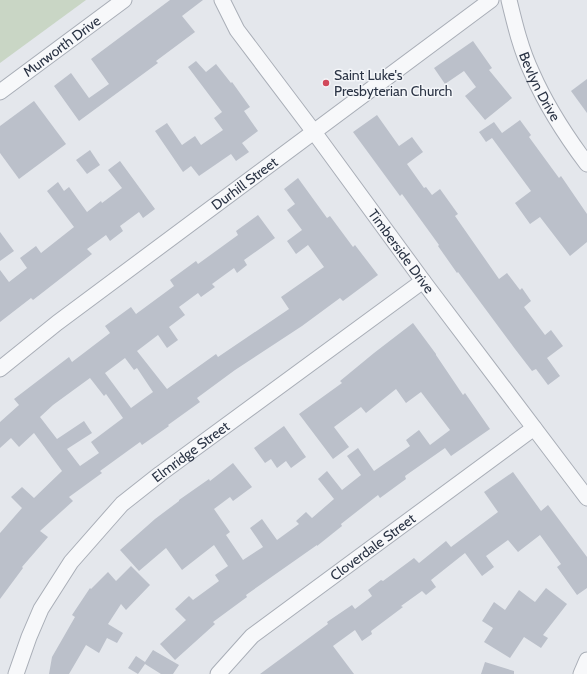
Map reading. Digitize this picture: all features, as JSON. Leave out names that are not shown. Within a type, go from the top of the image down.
[{"type":"street","name":"Murworth Drive","points":[[0,92],[124,0]]},
{"type":"street","name":"Timberside Drive","points":[[222,0],[237,30],[423,281],[587,498]]},
{"type":"street","name":"Durhill Street","points":[[0,369],[57,323],[492,0]]},
{"type":"street","name":"Bevlyn Drive","points":[[509,0],[518,34],[531,72],[548,105],[586,160]]},
{"type":"street","name":"Elmridge Street","points":[[16,674],[41,609],[71,562],[122,504],[160,474],[423,281]]},
{"type":"street","name":"Cloverdale Street","points":[[218,674],[252,636],[534,428]]},
{"type":"street","points":[[581,674],[587,660]]},
{"type":"green space","points":[[0,0],[86,0],[0,63]]},
{"type":"building","points":[[170,0],[203,0],[182,16],[195,32],[156,61],[158,63],[79,121],[54,86],[71,73],[89,98],[109,84],[91,59]]},
{"type":"building","points":[[473,41],[492,68],[489,70],[512,98],[485,120],[465,96],[476,87],[464,71],[445,84],[434,68]]},
{"type":"building","points":[[196,61],[206,72],[216,64],[231,83],[232,82],[250,107],[244,111],[258,131],[242,143],[249,152],[236,161],[231,154],[199,176],[191,166],[183,172],[155,131],[167,123],[182,145],[195,136],[201,145],[223,130],[214,118],[222,112],[188,67]]},
{"type":"building","points":[[587,79],[587,113],[571,91]]},
{"type":"building","points":[[34,101],[66,144],[19,179],[0,153],[0,126]]},
{"type":"building","points":[[377,115],[399,146],[412,137],[423,152],[407,164],[424,188],[426,187],[432,195],[440,189],[458,214],[455,216],[499,279],[507,273],[520,290],[522,288],[531,301],[524,307],[545,335],[551,330],[563,346],[547,358],[560,376],[548,385],[536,369],[532,371],[515,349],[458,272],[457,273],[438,246],[439,245],[402,194],[400,196],[353,132]]},
{"type":"building","points":[[520,120],[531,135],[529,137],[559,178],[561,176],[587,214],[587,242],[570,256],[540,217],[530,224],[515,203],[531,191],[492,138],[486,142],[479,132],[494,122],[502,133]]},
{"type":"building","points":[[90,150],[100,165],[87,174],[76,160]]},
{"type":"building","points":[[120,161],[155,209],[143,218],[139,212],[120,226],[123,231],[110,241],[106,235],[87,249],[92,254],[33,300],[31,298],[0,322],[0,270],[9,282],[27,268],[20,258],[36,246],[41,253],[74,227],[47,191],[58,182],[64,191],[69,187],[87,212],[122,188],[108,170]]},
{"type":"building","points":[[298,178],[327,218],[330,216],[353,247],[355,245],[378,275],[343,301],[340,298],[302,326],[235,370],[197,398],[200,402],[168,425],[169,426],[142,445],[140,442],[100,471],[102,473],[69,497],[73,501],[40,531],[48,537],[22,567],[23,568],[0,599],[0,533],[22,508],[11,497],[22,487],[34,498],[62,471],[34,433],[19,447],[11,438],[0,448],[0,422],[19,405],[14,399],[69,357],[72,362],[110,333],[105,326],[131,307],[136,314],[174,286],[170,280],[196,261],[198,264],[238,235],[236,231],[258,215],[275,238],[244,260],[247,265],[237,273],[234,268],[212,284],[215,287],[201,297],[198,293],[179,307],[185,315],[169,327],[178,340],[167,348],[158,335],[137,351],[167,389],[216,354],[218,357],[289,309],[281,297],[324,267],[308,245],[296,254],[287,241],[302,230],[287,210],[295,204],[284,189]],"holes":[[[125,358],[134,370],[137,368],[153,392],[131,408],[105,373]],[[90,378],[104,396],[106,394],[123,418],[91,442],[99,453],[80,466],[67,449],[92,433],[84,421],[57,439],[40,417],[53,405]]]},
{"type":"building","points":[[0,232],[14,251],[0,261]]},
{"type":"building","points":[[413,323],[436,354],[463,395],[465,393],[490,429],[451,456],[445,448],[405,476],[406,479],[380,498],[378,495],[341,524],[342,526],[317,546],[246,595],[247,597],[213,622],[215,624],[175,660],[160,644],[186,620],[175,609],[189,596],[193,600],[219,581],[215,575],[228,566],[214,545],[182,570],[166,548],[139,571],[120,550],[179,500],[209,479],[210,481],[233,463],[252,487],[233,501],[230,497],[214,509],[230,532],[226,535],[243,560],[263,547],[250,528],[262,519],[277,540],[299,524],[296,521],[306,512],[312,518],[334,499],[318,479],[327,471],[342,490],[361,475],[347,456],[358,448],[374,471],[410,446],[406,440],[419,430],[430,445],[450,430],[421,392],[406,403],[396,389],[366,413],[361,407],[334,427],[349,447],[333,459],[299,414],[342,383],[340,381]]},
{"type":"building","points":[[284,426],[306,457],[291,468],[286,461],[277,468],[271,459],[265,463],[254,448]]},
{"type":"building","points":[[513,472],[541,511],[548,505],[587,557],[587,588],[577,595],[557,567],[561,564],[540,535],[518,552],[508,540],[486,556],[494,567],[482,576],[465,553],[431,580],[436,587],[426,595],[422,591],[401,606],[403,607],[371,631],[372,634],[362,641],[355,630],[333,646],[354,674],[260,674],[328,624],[327,622],[352,605],[355,609],[372,596],[368,590],[381,580],[383,581],[414,558],[419,563],[446,541],[451,547],[498,512],[484,492]]},
{"type":"building","points":[[131,566],[150,585],[126,610],[121,604],[108,624],[123,633],[117,643],[107,638],[99,653],[86,645],[69,674],[49,674],[52,657],[75,617],[72,615],[90,588],[91,589],[108,572],[116,581]]},
{"type":"building","points":[[546,588],[567,604],[543,635],[548,638],[541,648],[524,637],[510,658],[484,642],[493,628],[482,621],[494,602],[505,610],[519,590],[535,602]]},
{"type":"building","points":[[153,650],[179,665],[173,674],[161,674],[145,664],[138,674],[128,668],[136,656],[145,662]]},
{"type":"building","points":[[485,662],[514,671],[514,674],[481,674]]},
{"type":"place","name":"Saint Luke's Presbyterian Church","points":[[326,83]]}]
